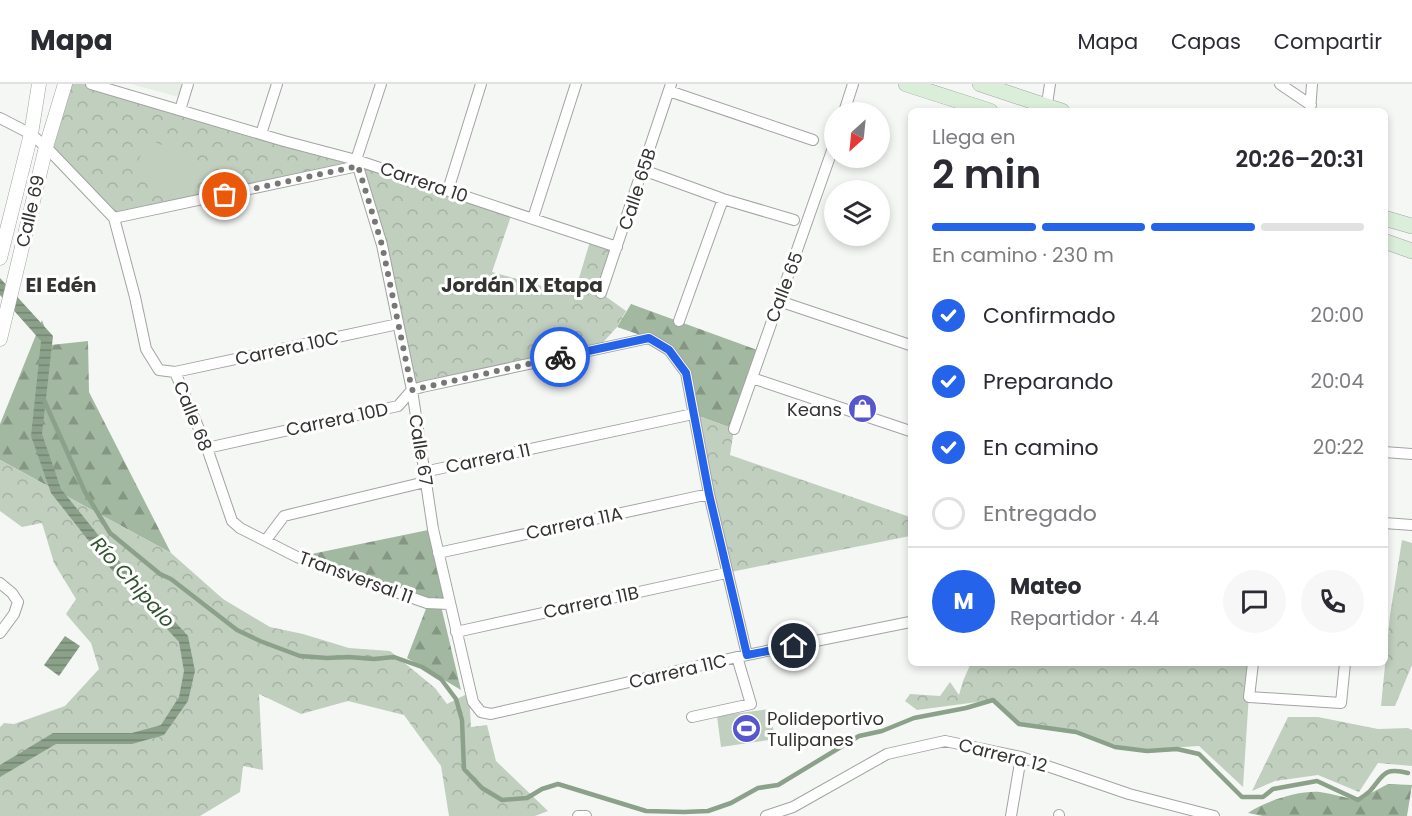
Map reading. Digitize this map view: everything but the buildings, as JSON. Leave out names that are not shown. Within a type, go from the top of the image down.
[{"type":"main road","points":[[906,84],[981,108]]},
{"type":"main road","points":[[980,84],[1046,108]]},
{"type":"main road","points":[[1388,219],[1412,226]]},
{"type":"main road","points":[[1388,247],[1412,251]]},
{"type":"street","name":"Calle 69","points":[[0,258],[31,134],[39,84]]},
{"type":"street","name":"Calle 69","points":[[0,339],[46,147],[65,84]]},
{"type":"street","name":"Carrera 10","points":[[91,84],[448,190],[617,247]]},
{"type":"street","points":[[180,111],[188,84]]},
{"type":"street","points":[[261,134],[277,84]]},
{"type":"street","points":[[0,118],[31,134],[46,147],[114,218],[357,163],[381,84]]},
{"type":"street","points":[[448,190],[481,84]]},
{"type":"street","points":[[533,218],[576,84]]},
{"type":"street","points":[[847,102],[853,84]]},
{"type":"street","points":[[1046,108],[1050,84]]},
{"type":"street","points":[[1280,84],[1310,108]]},
{"type":"street","points":[[1310,108],[1312,84]]},
{"type":"street","points":[[670,87],[813,140]]},
{"type":"street","name":"Calle 65B","points":[[601,293],[670,87]]},
{"type":"street","name":"Calle 67","points":[[357,163],[382,245],[399,324],[412,390],[433,529],[449,604],[473,702],[481,712]]},
{"type":"street","name":"Calle 65","points":[[734,429],[826,168]]},
{"type":"street","points":[[643,170],[723,199],[794,220]]},
{"type":"street","points":[[679,321],[723,199]]},
{"type":"street","name":"Calle 68","points":[[114,218],[146,350],[159,370],[175,372],[207,448],[232,521],[240,528],[266,540]]},
{"type":"street","points":[[779,301],[908,344]]},
{"type":"street","name":"Carrera 10C","points":[[175,372],[399,324]]},
{"type":"street","name":"Carrera 10D","points":[[207,448],[398,406],[412,390],[649,338],[669,350],[686,373],[693,414]]},
{"type":"street","points":[[752,378],[908,430]]},
{"type":"street","points":[[692,717],[751,704],[693,414]]},
{"type":"street","name":"Carrera 11","points":[[266,540],[284,516],[422,483],[425,474],[433,470],[693,414]]},
{"type":"street","points":[[1388,452],[1412,454]]},
{"type":"street","name":"Carrera 11A","points":[[438,553],[709,494]]},
{"type":"street","points":[[1388,523],[1412,525]]},
{"type":"street","name":"Transversal 11","points":[[266,540],[297,557],[427,603],[449,604]]},
{"type":"street","name":"Carrera 11B","points":[[456,632],[726,573]]},
{"type":"street","points":[[0,583],[12,592],[18,602],[14,614],[0,633]]},
{"type":"street","name":"Carrera 11C","points":[[481,712],[491,714],[742,656],[908,622]]},
{"type":"street","points":[[1253,666],[1249,697],[1341,703],[1346,666]]},
{"type":"street","name":"Carrera 12","points":[[766,816],[794,807],[887,754],[945,741],[1021,757],[1129,794],[1214,816]]},
{"type":"street","points":[[1011,816],[1021,757]]},
{"type":"street","points":[[578,816],[586,816]]},
{"type":"shaded area","points":[[131,84],[183,84],[179,97]]},
{"type":"green space","points":[[65,84],[91,84],[512,213],[492,272],[574,295],[591,238],[617,247],[601,293],[626,311],[617,327],[598,348],[412,390],[358,166],[114,218],[46,147]]},
{"type":"green space","points":[[148,139],[204,163],[188,199],[132,175]]},
{"type":"green space","points":[[631,304],[760,351],[734,429],[693,414],[686,373],[649,338],[617,327]]},
{"type":"green space","points":[[42,320],[51,345],[88,341],[89,392],[171,553],[0,460],[0,424]]},
{"type":"green space","points":[[693,414],[734,429],[730,455],[908,516],[908,536],[726,573]]},
{"type":"green space","points":[[0,460],[171,553],[223,599],[270,627],[349,648],[390,651],[435,688],[447,704],[469,693],[471,727],[487,725],[496,761],[548,811],[535,816],[449,816],[441,766],[404,715],[348,701],[301,714],[259,694],[263,770],[243,766],[240,792],[200,816],[0,816],[0,727],[4,723],[14,724],[65,706],[99,669],[91,643],[66,614],[76,599],[54,563],[42,523],[22,527],[0,511]]},
{"type":"green space","points":[[433,529],[449,604],[427,603],[297,557]]},
{"type":"green space","points":[[1402,540],[1412,543],[1412,665],[1395,706],[1381,706],[1385,666],[1388,666],[1390,615]]},
{"type":"green space","points":[[427,606],[441,606],[461,690],[407,658]]},
{"type":"green space","points":[[970,666],[1251,666],[1243,787],[1199,746],[1135,750],[1058,729],[1019,724],[993,700],[917,710],[905,701],[910,694],[940,696],[950,682],[959,695]]},
{"type":"green space","name":"Polideportivo Tulipanes","points":[[770,709],[775,739],[721,747],[717,716]]},
{"type":"green space","points":[[1288,717],[1318,717],[1378,729],[1408,728],[1412,730],[1412,766],[1378,763],[1359,792],[1318,775],[1275,781],[1252,791]]},
{"type":"green space","points":[[1388,784],[1412,785],[1407,816],[1263,816],[1248,813],[1273,801],[1303,793],[1320,792],[1358,800]]},
{"type":"water","name":"Río Chipalo","points":[[0,278],[53,336],[42,434],[61,489],[120,562],[188,636],[195,671],[188,701],[164,735],[132,744],[56,744],[0,777],[0,765],[53,733],[132,733],[161,725],[179,697],[184,671],[179,642],[111,569],[51,493],[31,436],[41,341],[0,295]]},
{"type":"water","points":[[65,636],[80,646],[59,676],[44,665]]},
{"type":"waterway","name":"Río Chipalo","points":[[44,400],[85,492],[110,533],[160,574],[171,579],[237,630],[260,641],[300,656],[374,659],[394,657],[422,667],[441,679],[456,699],[462,720],[464,769],[482,788],[502,800],[527,798],[542,789],[558,784],[646,811],[708,811],[731,803],[758,788],[778,785],[859,736],[882,731],[914,718],[966,708],[993,700],[1019,724],[1076,732],[1115,747],[1147,751],[1177,749],[1199,754],[1242,797],[1263,797],[1273,789],[1317,781],[1358,800],[1370,791],[1385,774],[1393,771],[1408,773]]},
{"type":"way so far","points":[[225,195],[358,166],[382,245],[412,390],[560,357]]},
{"type":"place","name":"Keans","points":[[863,409]]},
{"type":"place","name":"Polideportivo Tulipanes","points":[[746,728]]},
{"type":"district","name":"El Edén","points":[[61,285]]},
{"type":"district","name":"Jordán IX Etapa","points":[[522,285]]},
{"type":"route","points":[[560,357],[649,338],[669,350],[686,373],[726,573],[747,655],[794,646]]}]
